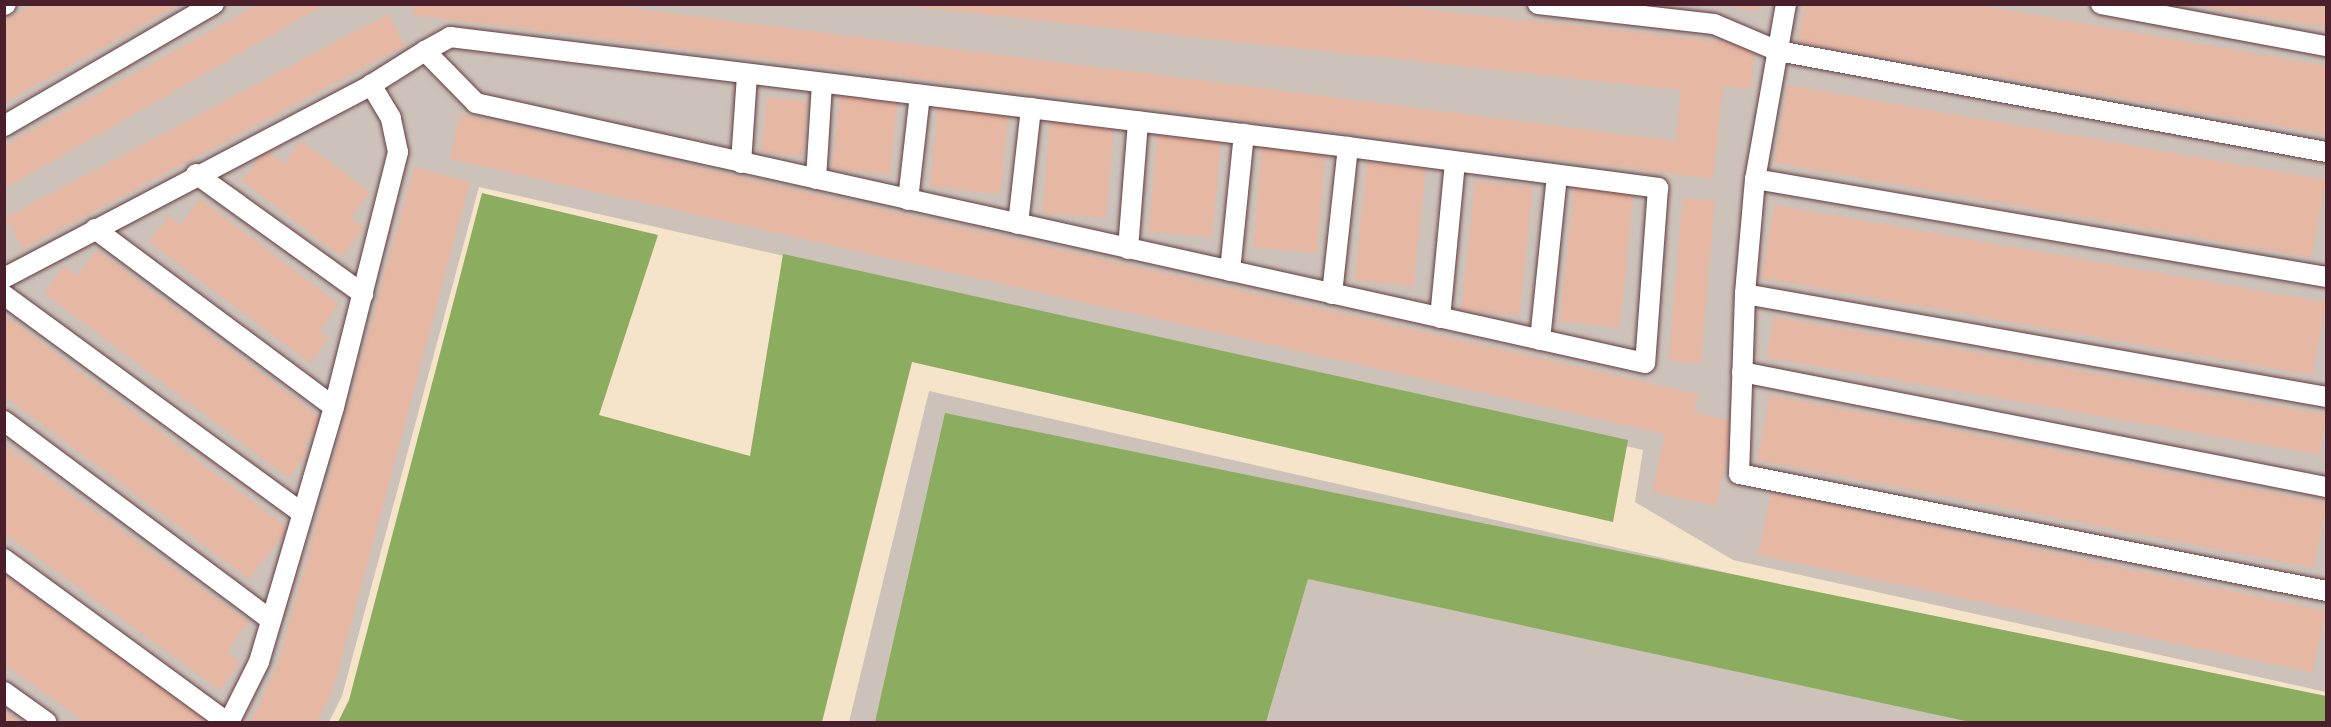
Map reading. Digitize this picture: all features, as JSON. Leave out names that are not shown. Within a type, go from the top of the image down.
[{"type":"lane","points":[[4,126],[214,4]]},
{"type":"lane","points":[[1538,4],[1714,24],[1778,51],[2326,152]]},
{"type":"lane","points":[[1786,4],[1755,179],[1745,294],[1739,474],[2326,591]]},
{"type":"lane","points":[[2100,4],[2326,46]]},
{"type":"lane","points":[[4,278],[196,174],[371,85],[425,51],[450,37],[1348,147],[1455,163],[1658,188],[1645,363],[476,104],[425,51]]},
{"type":"lane","points":[[741,163],[747,74]]},
{"type":"lane","points":[[816,179],[822,83]]},
{"type":"lane","points":[[4,559],[228,723],[259,662],[334,407],[398,152],[391,118],[371,85]]},
{"type":"lane","points":[[908,200],[920,95]]},
{"type":"lane","points":[[1018,224],[1031,108]]},
{"type":"lane","points":[[1128,249],[1138,122]]},
{"type":"lane","points":[[1230,271],[1244,134]]},
{"type":"lane","points":[[1332,294],[1348,147]]},
{"type":"lane","points":[[1440,318],[1455,163]]},
{"type":"lane","points":[[196,174],[363,294]]},
{"type":"lane","points":[[1540,340],[1557,176]]},
{"type":"lane","points":[[1755,179],[2326,277]]},
{"type":"lane","points":[[95,229],[334,407]]},
{"type":"lane","points":[[1745,294],[2326,397]]},
{"type":"lane","points":[[4,295],[302,513]]},
{"type":"lane","points":[[1742,372],[2326,487]]},
{"type":"lane","points":[[4,421],[270,619]]},
{"type":"lane","points":[[4,692],[46,723]]},
{"type":"shaded area","points":[[4,5],[2326,5],[2326,692],[1733,560],[1635,502],[1643,450],[479,187],[342,696],[329,722],[5,722]]},
{"type":"shaded area","points":[[929,391],[2326,709],[2326,722],[849,722]]},
{"type":"green space","points":[[482,193],[658,235],[599,415],[750,456],[783,254],[1628,440],[1613,522],[912,362],[822,722],[338,722],[349,700]]},
{"type":"green space","points":[[945,413],[2326,696],[2326,722],[1970,722],[1308,579],[1266,722],[875,722]]},
{"type":"building","points":[[34,4],[180,4],[4,103],[4,21]]},
{"type":"building","points":[[259,4],[326,4],[4,189],[4,146]]},
{"type":"building","points":[[415,4],[600,4],[1676,141],[1681,90],[890,4],[1375,4],[1755,45],[1751,89],[1723,86],[1713,179],[413,15]]},
{"type":"building","points":[[1714,4],[1759,4],[1758,11]]},
{"type":"building","points":[[1805,4],[1972,4],[2326,66],[2326,134],[1798,42]]},
{"type":"building","points":[[2199,4],[2326,4],[2326,28],[2199,6]]},
{"type":"building","points":[[388,14],[405,46],[23,249],[6,217]]},
{"type":"building","points":[[1788,85],[2326,180],[2312,258],[1774,163]]},
{"type":"building","points":[[840,95],[898,101],[890,175],[832,169]]},
{"type":"building","points":[[767,97],[808,101],[802,156],[761,152]]},
{"type":"building","points":[[938,107],[1009,114],[1000,194],[930,187]]},
{"type":"building","points":[[460,114],[1698,394],[1694,412],[1735,422],[1716,506],[1652,492],[1665,434],[450,159]]},
{"type":"building","points":[[1050,123],[1114,129],[1106,218],[1042,213]]},
{"type":"building","points":[[1157,135],[1221,141],[1212,237],[1149,232]]},
{"type":"building","points":[[301,141],[370,192],[351,218],[364,228],[342,257],[242,181],[266,150],[284,164]]},
{"type":"building","points":[[1262,146],[1326,152],[1317,253],[1253,248]]},
{"type":"building","points":[[1367,163],[1426,169],[1413,287],[1355,280]]},
{"type":"building","points":[[414,167],[470,182],[334,687],[317,722],[251,722],[279,661]]},
{"type":"building","points":[[1475,181],[1533,187],[1519,315],[1462,309]]},
{"type":"building","points":[[1574,187],[1634,193],[1620,328],[1560,321]]},
{"type":"building","points":[[1683,198],[1715,201],[1701,363],[1669,360]]},
{"type":"building","points":[[200,199],[339,304],[319,331],[329,338],[310,363],[149,242],[169,216],[180,225]]},
{"type":"building","points":[[1774,205],[2325,302],[2313,375],[1761,278]]},
{"type":"building","points":[[97,250],[323,420],[303,447],[309,451],[289,478],[44,293],[64,266],[77,276]]},
{"type":"building","points":[[4,315],[288,528],[249,579],[4,396]]},
{"type":"building","points":[[1774,317],[2326,414],[2319,455],[1767,357]]},
{"type":"building","points":[[1770,395],[2326,503],[2314,568],[1757,460]]},
{"type":"building","points":[[4,445],[248,622],[227,652],[240,662],[220,690],[4,533]]},
{"type":"building","points":[[1771,493],[2326,611],[2313,673],[1758,555]]},
{"type":"building","points":[[4,575],[209,722],[85,722],[4,664]]},
{"type":"building","points":[[4,711],[20,722],[4,722]]}]
